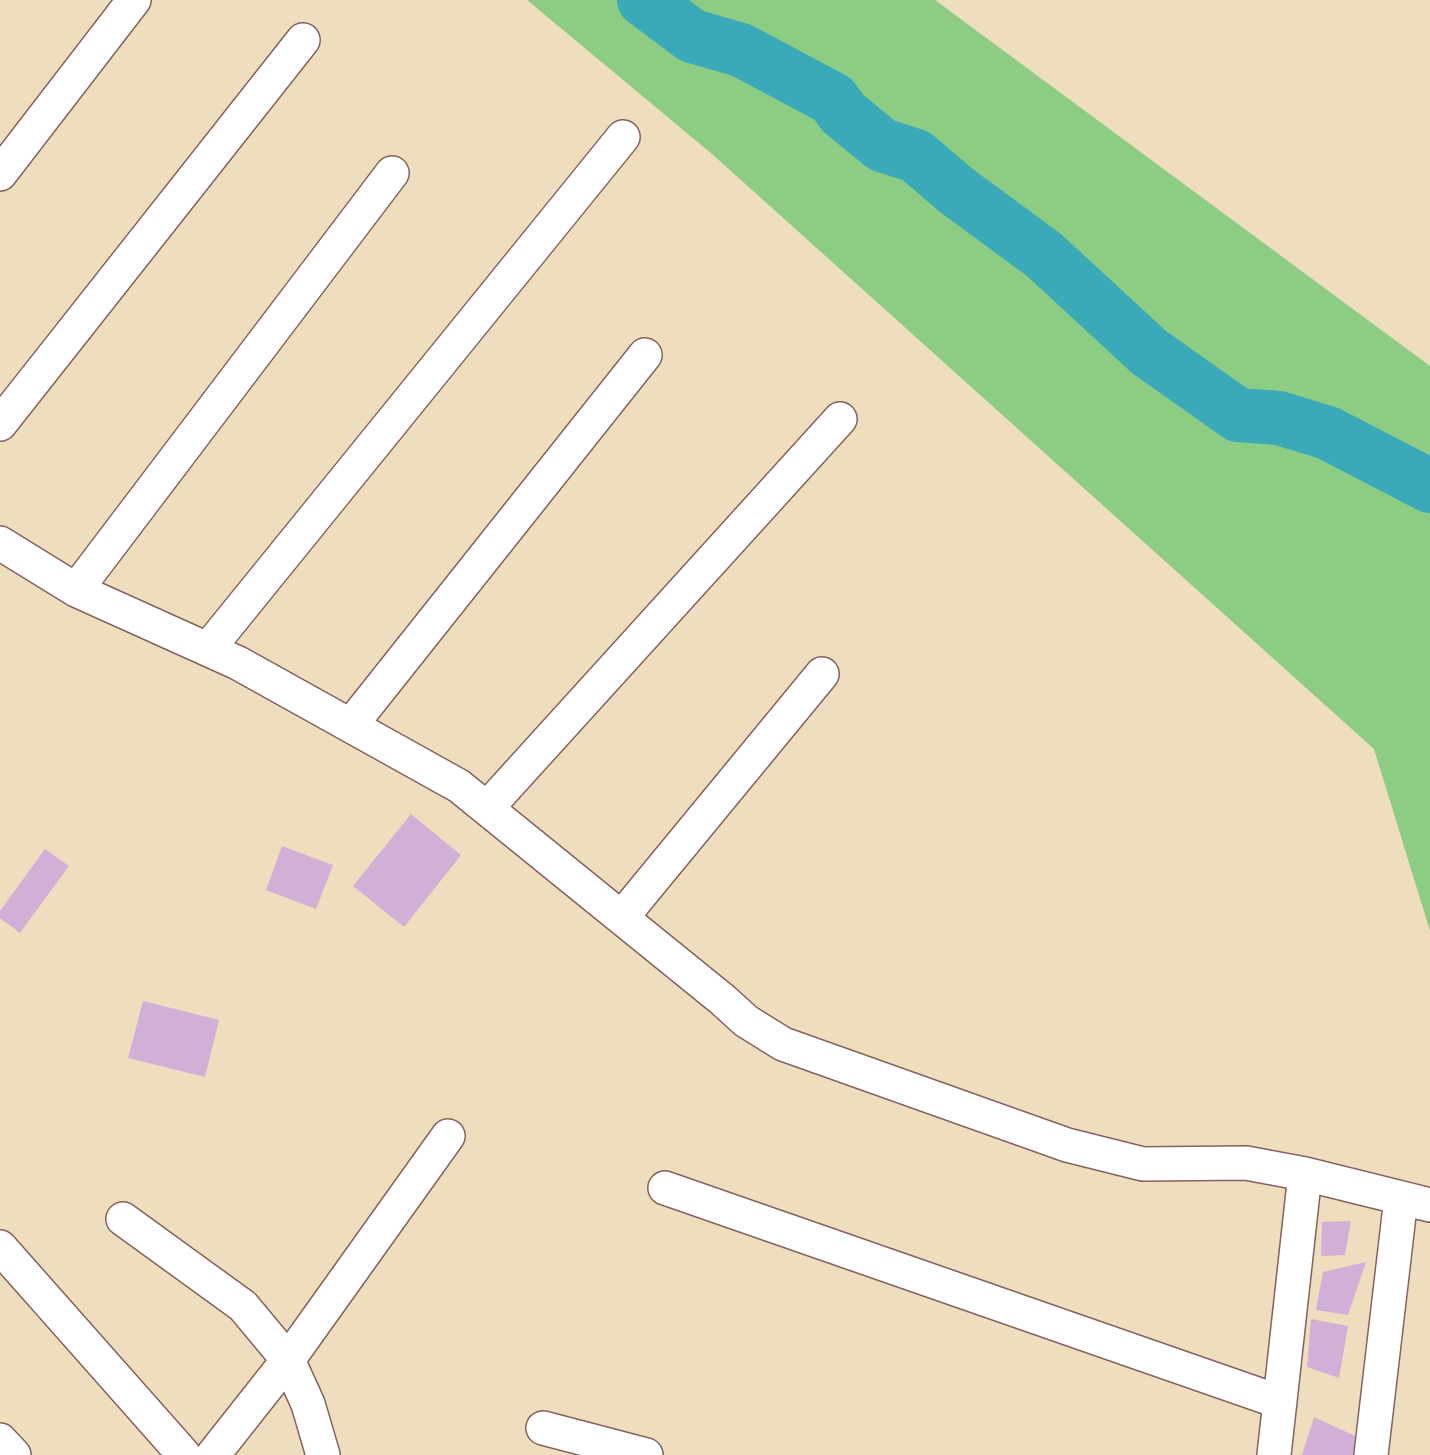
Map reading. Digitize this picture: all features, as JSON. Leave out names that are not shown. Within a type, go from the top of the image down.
[{"type":"street","points":[[0,174],[134,0]]},
{"type":"street","points":[[0,424],[303,40]]},
{"type":"street","points":[[208,650],[623,137]]},
{"type":"street","points":[[76,591],[392,173]]},
{"type":"street","points":[[351,725],[645,355]]},
{"type":"street","points":[[488,808],[840,419]]},
{"type":"street","points":[[0,543],[76,591],[238,663],[459,786],[622,917],[746,1021],[783,1044],[1078,1148],[1143,1164],[1246,1163],[1305,1174],[1415,1202],[1371,1455]]},
{"type":"street","points":[[622,917],[822,674]]},
{"type":"street","points":[[213,1455],[288,1360],[448,1136]]},
{"type":"street","points":[[1274,1455],[1305,1174]]},
{"type":"street","points":[[665,1188],[1280,1402]]},
{"type":"street","points":[[123,1219],[243,1306],[288,1360],[308,1404],[323,1455]]},
{"type":"street","points":[[0,1247],[184,1455]]},
{"type":"street","points":[[543,1428],[646,1455]]},
{"type":"street","points":[[0,1440],[14,1455]]},
{"type":"green space","points":[[527,0],[935,0],[1430,366],[1430,931],[1374,749],[712,154]]},
{"type":"building","points":[[411,814],[461,855],[404,927],[353,886]]},
{"type":"building","points":[[282,846],[333,865],[316,909],[266,890]]},
{"type":"building","points":[[45,849],[69,866],[20,933],[0,918],[0,911]]},
{"type":"building","points":[[143,1001],[219,1020],[205,1077],[128,1058]]},
{"type":"building","points":[[1351,1221],[1345,1255],[1321,1256],[1322,1222]]},
{"type":"building","points":[[1366,1262],[1348,1315],[1316,1310],[1323,1272]]},
{"type":"building","points":[[1311,1319],[1348,1326],[1339,1378],[1307,1367]]},
{"type":"building","points":[[1314,1417],[1355,1436],[1353,1455],[1302,1455]]},
{"type":"waterway","points":[[644,0],[692,36],[741,50],[833,99],[843,113],[882,145],[916,156],[957,191],[1044,255],[1149,352],[1238,415],[1279,418],[1328,433],[1430,486]]}]
